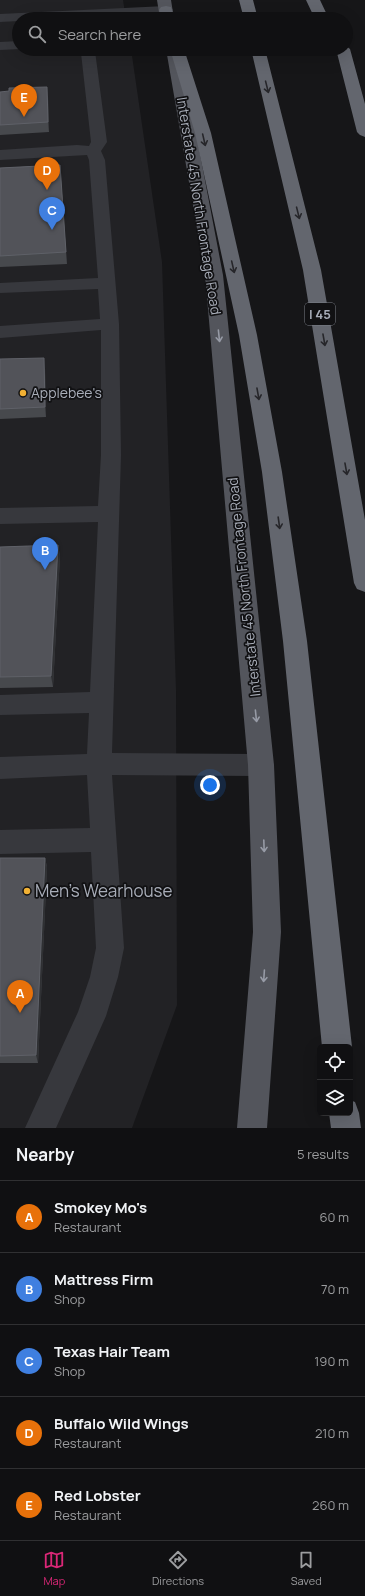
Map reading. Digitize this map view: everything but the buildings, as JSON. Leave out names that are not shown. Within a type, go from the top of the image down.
[{"type":"highway","points":[[246,0],[249,12]]},
{"type":"highway","points":[[314,0],[325,12]]},
{"type":"highway","points":[[180,56],[203,133],[248,335],[272,472],[295,641],[337,1044]]},
{"type":"highway","name":"I 45","points":[[260,56],[312,270],[365,583]]},
{"type":"highway","points":[[338,56],[353,89]]},
{"type":"highway","points":[[345,56],[365,132]]},
{"type":"highway","points":[[344,1116],[346,1128]]},
{"type":"main road","name":"Interstate 45 North Frontage Road","points":[[174,56],[214,275],[261,765],[267,932],[252,1128]]},
{"type":"lane","points":[[0,18],[12,18]]},
{"type":"lane","points":[[0,46],[12,45]]},
{"type":"lane","points":[[89,56],[99,142],[93,151]]},
{"type":"lane","points":[[0,155],[77,150],[93,151]]},
{"type":"lane","points":[[40,1128],[91,1016],[104,976],[110,948],[99,764],[111,455],[110,324],[97,160],[93,151]]},
{"type":"lane","points":[[0,288],[106,283]]},
{"type":"lane","points":[[0,332],[110,324]]},
{"type":"lane","points":[[0,516],[108,514]]},
{"type":"lane","points":[[0,705],[101,702]]},
{"type":"lane","points":[[0,768],[99,764],[261,765]]},
{"type":"lane","points":[[0,842],[103,840]]},
{"type":"shaded area","points":[[0,0],[123,0],[125,12],[12,12],[12,56],[132,56],[162,262],[176,690],[177,1005],[132,1128],[0,1128]]},
{"type":"place","name":"Red Lobster","points":[[24,117]]},
{"type":"place","name":"Buffalo Wild Wings","points":[[47,190]]},
{"type":"place","name":"Texas Hair Team","points":[[52,230]]},
{"type":"place","name":"Applebee's","points":[[23,393]]},
{"type":"place","name":"Mattress Firm","points":[[45,570]]},
{"type":"place","name":"Men's Wearhouse","points":[[27,891]]},
{"type":"place","name":"Smokey Mo's","points":[[20,1013]]}]
